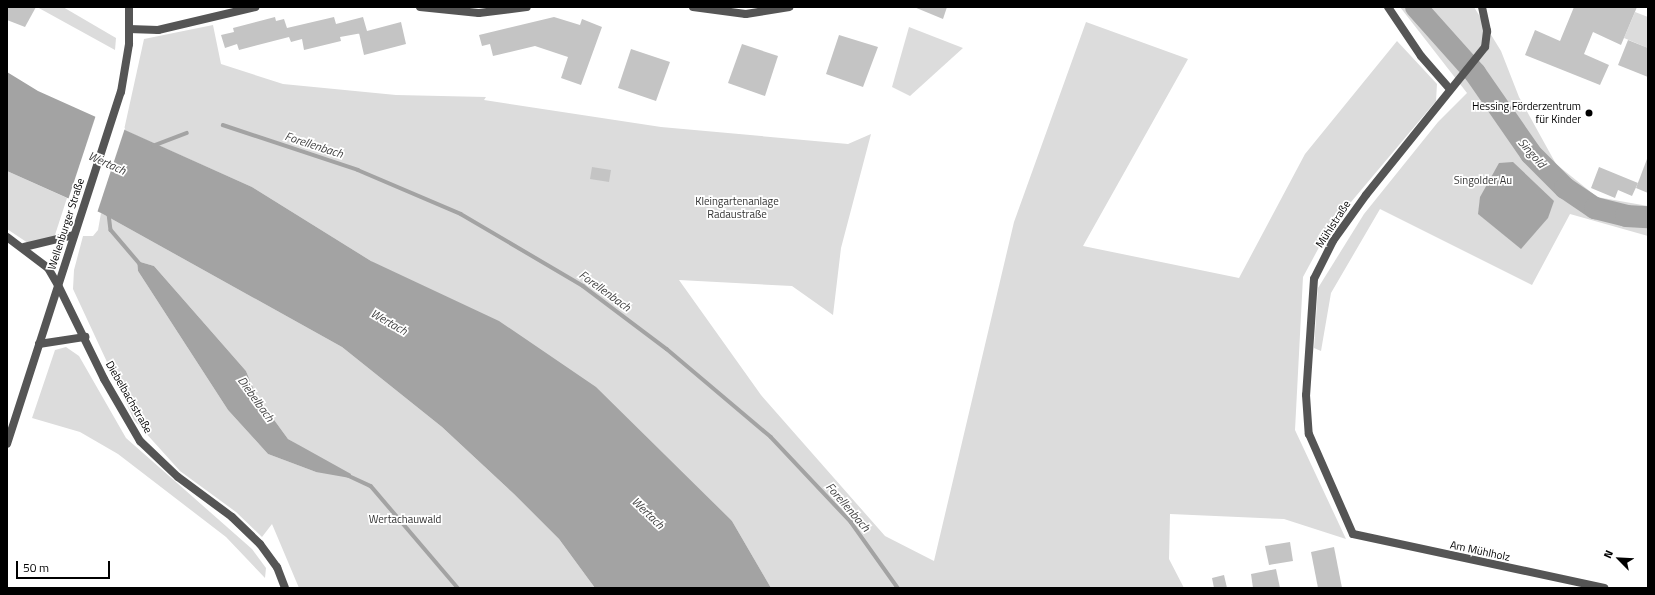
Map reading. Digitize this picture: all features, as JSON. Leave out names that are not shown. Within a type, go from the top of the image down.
[{"type":"street","name":"Wellenburger Straße","points":[[7,444],[116,108],[129,29],[129,7]]},
{"type":"street","points":[[129,29],[158,30],[255,7]]},
{"type":"street","points":[[420,7],[479,13],[526,7]]},
{"type":"street","points":[[693,7],[746,14],[789,7]]},
{"type":"street","points":[[1388,7],[1449,88]]},
{"type":"street","name":"Mühlstraße","points":[[1353,534],[1309,434],[1306,395],[1314,278],[1333,241],[1444,100],[1449,88],[1478,57],[1485,46],[1487,31],[1482,7]]},
{"type":"street","points":[[24,248],[74,236]]},
{"type":"street","name":"Diebelbachstraße","points":[[7,237],[24,248],[48,268],[85,337],[104,379],[140,441],[178,477],[232,517],[260,544],[277,567],[285,588]]},
{"type":"street","points":[[40,344],[85,337]]},
{"type":"street","name":"Am Mühlholz","points":[[1353,534],[1604,588]]},
{"type":"green space","points":[[37,7],[63,7],[116,38],[115,50]]},
{"type":"green space","name":"Singolder Au","points":[[1400,7],[1474,7],[1501,51],[1519,97],[1556,164],[1597,197],[1648,206],[1648,236],[1570,214],[1532,285],[1380,209],[1331,293],[1321,351],[1314,348],[1318,288],[1364,214],[1438,122],[1467,93]]},
{"type":"green space","points":[[1635,12],[1648,17],[1648,48],[1624,38]]},
{"type":"green space","name":"Kleingartenanlage Radaustraße","points":[[1086,22],[1188,59],[1083,246],[1239,278],[1305,154],[1397,41],[1437,84],[1436,101],[1330,227],[1303,277],[1295,430],[1346,539],[1284,519],[1170,514],[1169,559],[1184,588],[771,588],[732,521],[371,261],[252,187],[124,130],[144,39],[213,25],[221,64],[283,84],[396,95],[486,97],[484,100],[661,127],[848,144],[871,134],[841,248],[833,315],[792,286],[679,280],[761,395],[885,536],[934,561],[1014,222]]},
{"type":"green space","points":[[909,27],[963,48],[910,96],[892,87]]},
{"type":"green space","points":[[7,171],[67,198],[54,238],[28,243],[7,229]]},
{"type":"green space","name":"Wertachauwald","points":[[101,213],[342,347],[442,427],[514,494],[559,539],[595,588],[299,588],[272,524],[262,537],[236,512],[180,471],[134,420],[73,289],[74,270],[83,236],[93,236],[98,230]],"holes":[[[137,261],[154,266],[246,371],[256,395],[288,439],[298,445],[316,472],[268,454],[228,410],[138,271]]]},
{"type":"green space","points":[[66,347],[79,356],[126,438],[252,549],[266,568],[265,578],[226,537],[118,454],[80,432],[32,418],[55,350]]},
{"type":"water","name":"Wertach","points":[[7,72],[38,91],[252,187],[371,261],[499,321],[596,387],[732,521],[771,588],[595,588],[559,539],[514,494],[442,427],[342,347],[101,213],[7,171]]},
{"type":"water","points":[[1513,162],[1554,201],[1548,218],[1521,249],[1478,214],[1480,197],[1499,163]]},
{"type":"water","points":[[137,261],[154,266],[246,371],[256,395],[288,439],[351,474],[350,478],[316,472],[268,454],[228,410],[138,271]]},
{"type":"pier","points":[[96,115],[125,128],[97,213],[68,200]]},
{"type":"building","points":[[7,7],[36,7],[25,27],[7,20]]},
{"type":"building","points":[[914,7],[947,7],[943,19]]},
{"type":"building","points":[[1574,7],[1637,7],[1621,45],[1593,32],[1584,54],[1609,65],[1600,85],[1525,55],[1535,30],[1560,41]]},
{"type":"building","points":[[275,17],[276,21],[284,19],[287,28],[334,17],[336,24],[363,17],[367,31],[401,22],[406,44],[364,55],[359,34],[340,37],[341,41],[304,50],[302,39],[291,42],[289,37],[239,50],[237,44],[225,48],[221,35],[234,32],[233,28]]},
{"type":"building","points":[[554,17],[580,25],[582,19],[602,27],[581,85],[561,78],[568,57],[535,46],[493,56],[490,44],[482,46],[479,35]]},
{"type":"building","points":[[839,35],[878,47],[863,87],[826,74]]},
{"type":"building","points":[[1628,40],[1648,48],[1648,77],[1618,65]]},
{"type":"building","points":[[742,44],[778,56],[765,96],[728,83]]},
{"type":"building","points":[[631,49],[670,62],[656,101],[618,88]]},
{"type":"building","points":[[1647,159],[1648,160],[1648,193],[1636,188]]},
{"type":"building","points":[[592,167],[611,170],[609,182],[590,179]]},
{"type":"building","points":[[1599,167],[1638,183],[1632,196],[1618,190],[1615,198],[1591,188]]},
{"type":"building","points":[[1290,542],[1293,561],[1269,565],[1265,546]]},
{"type":"building","points":[[1334,547],[1342,588],[1318,588],[1311,552]]},
{"type":"building","points":[[1276,569],[1280,588],[1253,588],[1251,574]]},
{"type":"building","points":[[1224,575],[1227,588],[1214,588],[1212,578]]},
{"type":"waterway","name":"Singold","points":[[1416,7],[1475,73],[1531,154],[1565,188],[1595,208],[1626,216],[1648,217]]},
{"type":"waterway","name":"Forellenbach","points":[[223,125],[358,170],[461,214],[583,286],[667,349],[771,437],[851,522],[898,588]]},
{"type":"waterway","name":"Forellenbach","points":[[153,146],[187,133]]},
{"type":"waterway","name":"Diebelbach","points":[[109,214],[111,230],[140,264]]},
{"type":"waterway","name":"Diebelbach","points":[[347,475],[371,486],[458,588]]},
{"type":"place","name":"Hessing Förderzentrum für Kinder","points":[[1589,113]]}]
